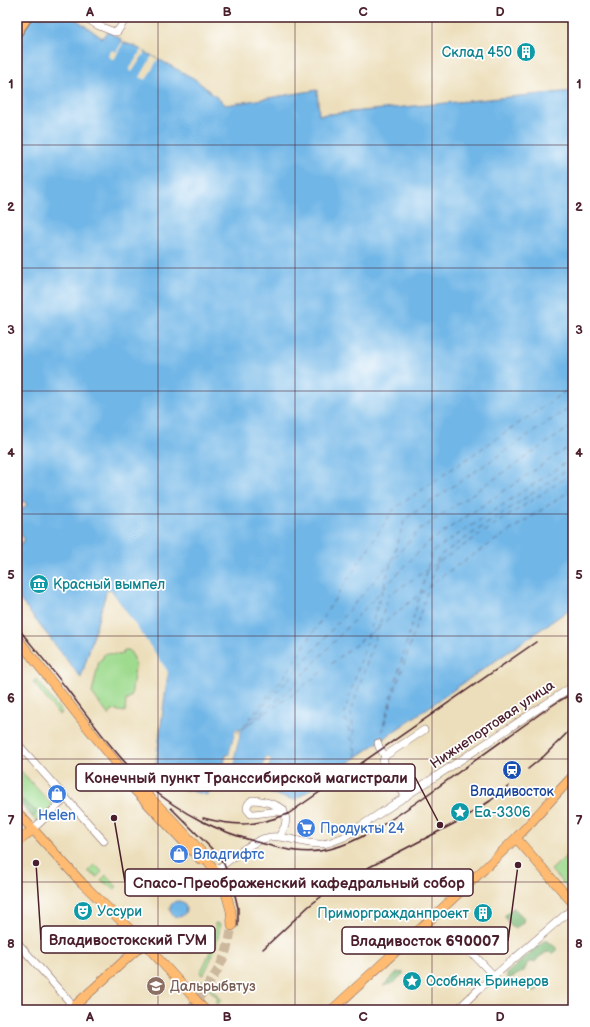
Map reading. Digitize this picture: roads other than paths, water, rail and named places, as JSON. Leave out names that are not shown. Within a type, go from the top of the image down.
[{"type":"highway","points":[[17,32],[27,17]]},
{"type":"main road","points":[[17,638],[119,766],[204,855],[215,871],[228,900],[231,911],[232,926]]},
{"type":"main road","points":[[17,646],[115,770],[200,859],[215,871]]},
{"type":"main road","points":[[332,1010],[435,916],[516,838],[571,779]]},
{"type":"main road","points":[[17,812],[104,905],[144,943],[205,1010]]},
{"type":"main road","points":[[17,843],[33,829]]},
{"type":"main road","points":[[516,838],[573,902]]},
{"type":"main road","points":[[73,1009],[144,943]]},
{"type":"street","points":[[85,17],[97,25],[117,32],[127,17]]},
{"type":"street","name":"Нижнепортовая улица","points":[[215,871],[254,843],[267,837],[279,837],[312,844],[331,843],[344,837],[573,686]]},
{"type":"street","points":[[406,797],[383,761],[385,756],[424,730]]},
{"type":"street","points":[[17,743],[104,841]]},
{"type":"street","points":[[378,743],[385,756]]},
{"type":"street","points":[[33,829],[66,798]]},
{"type":"street","points":[[279,837],[285,826],[286,819],[283,809],[257,800],[252,800],[247,806],[247,809],[251,814],[279,811],[284,814]]},
{"type":"street","points":[[457,1010],[573,908]]},
{"type":"street","points":[[17,942],[68,1000],[73,1009]]},
{"type":"street","points":[[470,953],[475,956],[494,976]]},
{"type":"water","points":[[17,17],[73,17],[102,38],[108,31],[121,39],[122,42],[134,46],[195,79],[226,105],[317,90],[319,115],[573,91],[573,607],[295,800],[261,791],[271,759],[266,757],[256,790],[230,783],[241,730],[236,729],[229,755],[226,755],[220,780],[213,780],[208,795],[170,786],[159,777],[155,770],[168,673],[111,590],[109,589],[106,593],[81,678],[17,596],[17,546],[25,540],[17,529],[17,513],[27,505],[24,501],[17,506]]},
{"type":"water","points":[[178,901],[184,903],[186,909],[184,915],[178,917],[172,915],[170,909],[172,903]]},
{"type":"tunnel","points":[[190,1010],[221,964],[227,949],[232,926]]},
{"type":"railway","points":[[17,627],[55,673],[116,752],[149,787]]},
{"type":"railway","points":[[203,818],[226,823],[246,824],[266,821],[288,814],[536,642]]},
{"type":"railway","points":[[146,784],[173,805],[201,821],[231,834],[288,850],[305,852],[321,851],[341,846],[364,836],[417,802],[544,711],[573,693]]},
{"type":"railway","points":[[528,769],[544,756],[573,727]]},
{"type":"railway","points":[[263,949],[309,906],[322,896],[358,873],[461,820],[490,801],[509,786]]},
{"type":"railway","points":[[171,808],[216,853],[224,864],[234,891],[238,908],[238,926]]},
{"type":"place","name":"Склад 450","points":[[526,52]]},
{"type":"place","name":"Красный вымпел","points":[[39,584]]},
{"type":"place","name":"Владивосток","points":[[512,770]]},
{"type":"place","name":"Helen","points":[[57,794]]},
{"type":"place","name":"Еа-3306","points":[[460,812]]},
{"type":"place","name":"Спасо-Преображенский кафедральный собор","points":[[114,818]]},
{"type":"place","name":"Конечный пункт Транссибирской магистрали","points":[[440,825]]},
{"type":"place","name":"Продукты 24","points":[[306,828]]},
{"type":"place","name":"Владгифтс","points":[[179,854]]},
{"type":"place","name":"Владивостокский ГУМ","points":[[36,863]]},
{"type":"place","name":"Владивосток 690007","points":[[518,865]]},
{"type":"place","name":"Уссури","points":[[83,911]]},
{"type":"place","name":"Приморгражданпроект","points":[[483,913]]},
{"type":"place","name":"Особняк Бринеров","points":[[412,981]]},
{"type":"place","name":"Дальрыбвтуз","points":[[156,986]]}]
